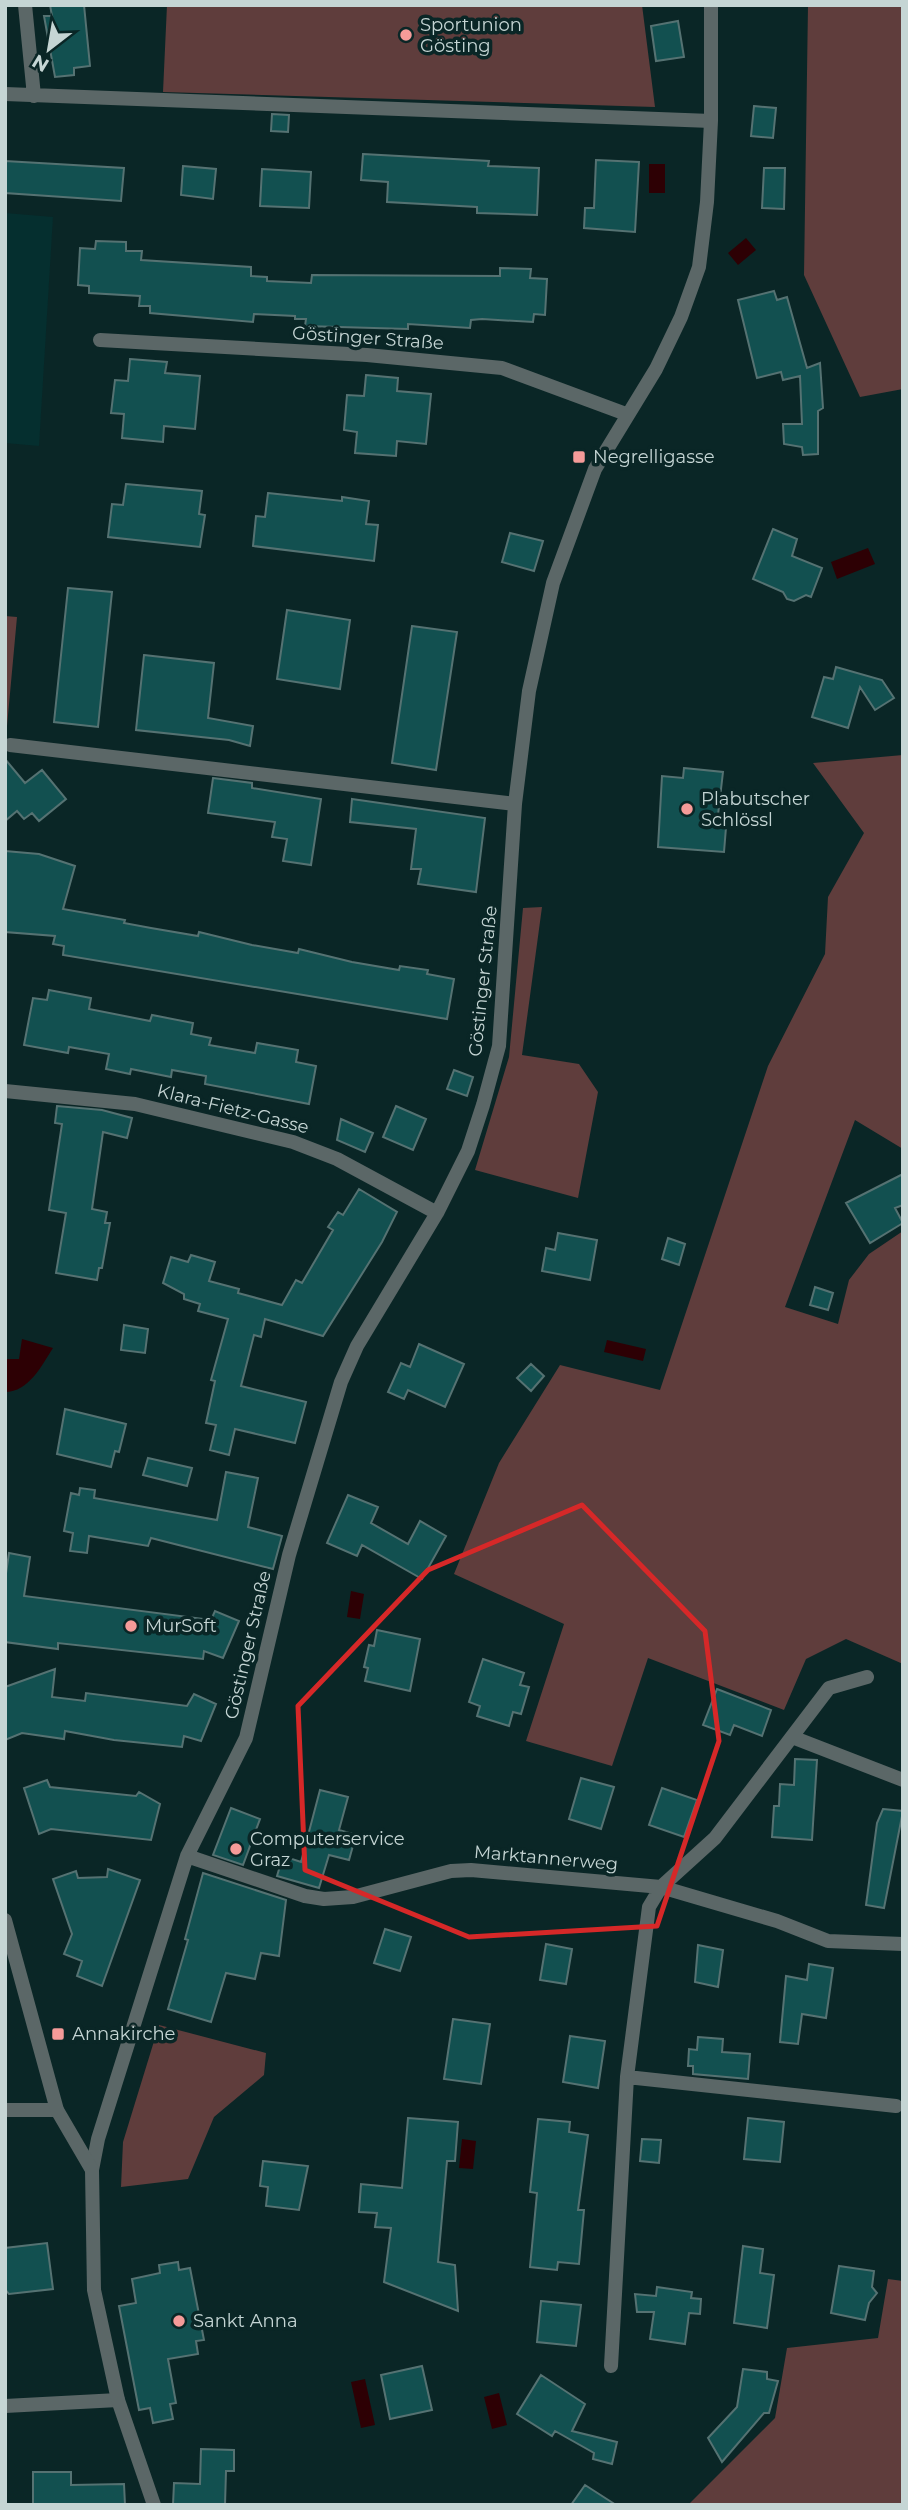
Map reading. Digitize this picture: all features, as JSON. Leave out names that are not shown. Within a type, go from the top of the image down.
[{"type":"street","points":[[24,5],[34,96]]},
{"type":"street","name":"Göstinger Straße","points":[[154,2505],[118,2400],[94,2290],[92,2170],[98,2139],[187,1856],[246,1738],[289,1555],[341,1381],[357,1346],[437,1213],[468,1151],[499,1046],[515,804],[528,691],[553,583],[595,469],[626,414],[656,369],[681,317],[699,267],[707,202],[711,121],[711,5]]},
{"type":"street","points":[[5,94],[711,121]]},
{"type":"street","name":"Göstinger Straße","points":[[100,340],[367,355],[502,368],[626,414]]},
{"type":"street","points":[[10,746],[515,804]]},
{"type":"street","name":"Klara-Fietz-Gasse","points":[[5,1091],[140,1105],[293,1142],[338,1159],[437,1213]]},
{"type":"street","points":[[611,2366],[627,2077],[649,1906],[661,1887],[715,1838],[829,1688],[867,1677]]},
{"type":"street","points":[[792,1737],[903,1780]]},
{"type":"street","name":"Marktannerweg","points":[[187,1856],[305,1896],[324,1899],[353,1897],[460,1870],[661,1887],[777,1922],[828,1941],[903,1944]]},
{"type":"street","points":[[5,1920],[57,2110],[92,2170]]},
{"type":"street","points":[[627,2077],[895,2106]]},
{"type":"street","points":[[5,2110],[57,2110]]},
{"type":"street","points":[[5,2406],[118,2400]]},
{"type":"highlighted area","points":[[582,1505],[705,1631],[719,1741],[657,1926],[469,1937],[305,1870],[298,1706],[428,1570]]},
{"type":"shaded area","name":"Sportunion Gösting","points":[[167,5],[642,5],[655,107],[163,92]]},
{"type":"shaded area","points":[[808,5],[903,5],[903,389],[860,397],[804,275]]},
{"type":"shaded area","points":[[649,164],[665,164],[665,193],[649,193]]},
{"type":"shaded area","points":[[5,213],[53,217],[39,446],[5,443]]},
{"type":"shaded area","points":[[746,238],[756,250],[738,265],[728,253]]},
{"type":"shaded area","points":[[868,548],[875,564],[837,579],[831,562]]},
{"type":"shaded area","points":[[5,616],[17,617],[6,737],[5,737]]},
{"type":"shaded area","points":[[903,755],[903,1149],[855,1120],[785,1307],[838,1324],[849,1280],[869,1254],[903,1231],[903,1664],[846,1639],[806,1659],[784,1710],[648,1658],[612,1766],[526,1741],[564,1624],[454,1574],[499,1463],[560,1365],[660,1390],[768,1066],[825,954],[828,897],[864,833],[813,763]]},
{"type":"shaded area","points":[[542,907],[522,1055],[579,1064],[598,1092],[578,1198],[475,1170],[509,1057],[523,908]]},
{"type":"shaded area","points":[[22,1339],[53,1348],[28,1383],[14,1391],[5,1392],[5,1359],[19,1359]]},
{"type":"shaded area","points":[[607,1340],[646,1349],[643,1361],[604,1352]]},
{"type":"shaded area","points":[[351,1591],[364,1594],[360,1619],[347,1617]]},
{"type":"shaded area","points":[[159,2025],[266,2053],[264,2075],[214,2117],[188,2179],[121,2187],[123,2142]]},
{"type":"shaded area","points":[[462,2139],[476,2141],[473,2169],[459,2168]]},
{"type":"shaded area","points":[[888,2279],[903,2281],[903,2505],[688,2505],[775,2418],[787,2348],[878,2338]]},
{"type":"shaded area","points":[[365,2379],[375,2425],[361,2428],[351,2382]]},
{"type":"shaded area","points":[[499,2393],[507,2425],[492,2429],[484,2397]]},
{"type":"building","points":[[50,5],[84,5],[90,66],[74,68],[74,75],[55,77],[44,16],[52,16]]},
{"type":"building","points":[[678,21],[684,57],[656,61],[651,26]]},
{"type":"building","points":[[754,106],[776,108],[773,138],[751,136]]},
{"type":"building","points":[[272,114],[289,115],[288,132],[271,131]]},
{"type":"building","points":[[363,154],[489,161],[488,166],[539,168],[537,215],[477,213],[477,207],[387,202],[388,182],[361,180]]},
{"type":"building","points":[[596,160],[639,162],[635,232],[584,228],[585,208],[594,208]]},
{"type":"building","points":[[5,161],[124,168],[121,201],[5,193]]},
{"type":"building","points":[[183,166],[216,169],[213,199],[181,195]]},
{"type":"building","points":[[764,168],[785,168],[784,209],[762,208]]},
{"type":"building","points":[[262,169],[311,172],[309,208],[260,206]]},
{"type":"building","points":[[96,241],[126,242],[126,251],[142,251],[141,260],[251,267],[251,276],[267,277],[267,281],[311,283],[312,275],[500,276],[500,268],[531,269],[530,278],[547,279],[545,315],[534,314],[533,322],[482,319],[471,320],[470,328],[408,324],[408,329],[305,326],[306,319],[295,319],[295,316],[254,314],[253,322],[150,313],[150,306],[139,306],[140,296],[89,293],[89,286],[78,285],[80,248],[95,249]]},
{"type":"building","points":[[774,291],[777,300],[787,297],[807,368],[820,363],[823,408],[818,411],[818,454],[803,455],[802,447],[784,444],[783,424],[802,424],[800,376],[783,380],[781,372],[757,378],[738,300]]},
{"type":"building","points":[[130,359],[167,362],[165,373],[200,376],[195,429],[164,426],[163,442],[122,438],[124,414],[111,413],[115,380],[128,381]]},
{"type":"building","points":[[366,375],[398,378],[397,391],[431,394],[426,444],[397,441],[396,456],[355,453],[357,432],[344,430],[347,395],[364,396]]},
{"type":"building","points":[[126,484],[202,491],[199,514],[205,515],[200,547],[108,537],[112,504],[123,505]]},
{"type":"building","points":[[268,493],[342,501],[342,497],[369,501],[366,524],[378,525],[374,561],[253,546],[256,516],[265,517]]},
{"type":"building","points":[[773,529],[797,539],[792,556],[822,568],[811,597],[806,595],[794,601],[787,599],[783,592],[753,579]]},
{"type":"building","points":[[510,533],[543,541],[534,571],[502,562]]},
{"type":"building","points":[[68,588],[112,592],[98,727],[54,722]]},
{"type":"building","points":[[287,610],[350,620],[340,689],[277,679]]},
{"type":"building","points":[[412,626],[457,632],[436,770],[392,763]]},
{"type":"building","points":[[144,655],[214,663],[208,718],[253,726],[250,746],[229,740],[136,730]]},
{"type":"building","points":[[836,667],[882,680],[894,698],[875,710],[860,687],[848,728],[812,717],[824,677],[833,679]]},
{"type":"building","points":[[5,759],[25,783],[42,770],[66,799],[39,821],[32,813],[24,819],[17,811],[5,821]]},
{"type":"building","name":"Plabutscher Schlössl","points":[[684,768],[723,772],[718,815],[727,815],[724,852],[658,847],[662,776],[683,778]]},
{"type":"building","points":[[213,778],[252,783],[252,788],[321,799],[311,865],[283,861],[287,839],[272,837],[275,822],[208,813]]},
{"type":"building","points":[[352,799],[485,818],[476,892],[418,884],[421,869],[411,869],[416,829],[350,822]]},
{"type":"building","points":[[5,851],[39,854],[75,866],[63,909],[125,920],[124,923],[151,928],[198,936],[199,932],[252,945],[298,953],[299,949],[399,970],[400,966],[428,970],[427,974],[454,979],[447,1019],[63,955],[64,946],[53,944],[55,936],[5,932]]},
{"type":"building","points":[[49,990],[91,998],[89,1009],[150,1021],[152,1015],[193,1023],[191,1034],[211,1038],[209,1045],[255,1053],[257,1043],[298,1050],[296,1062],[316,1066],[309,1104],[205,1084],[206,1076],[172,1070],[171,1077],[131,1069],[130,1074],[106,1069],[109,1054],[69,1047],[68,1053],[24,1045],[33,998],[47,1000]]},
{"type":"building","points":[[454,1070],[473,1077],[467,1096],[447,1089]]},
{"type":"building","points":[[57,1106],[102,1110],[132,1118],[127,1138],[103,1132],[92,1209],[107,1212],[105,1223],[110,1223],[102,1268],[99,1268],[97,1280],[56,1273],[66,1213],[49,1210],[62,1124],[55,1123]]},
{"type":"building","points":[[396,1106],[426,1119],[413,1150],[383,1137]]},
{"type":"building","points":[[341,1119],[373,1133],[365,1152],[337,1140]]},
{"type":"building","points":[[903,1174],[903,1205],[895,1208],[903,1223],[870,1243],[846,1203]]},
{"type":"building","points":[[359,1189],[397,1212],[382,1242],[323,1336],[265,1319],[261,1337],[254,1335],[241,1386],[306,1402],[295,1443],[235,1429],[229,1455],[210,1450],[216,1425],[206,1423],[215,1381],[211,1380],[228,1319],[198,1311],[200,1304],[184,1299],[184,1294],[163,1283],[171,1257],[188,1262],[191,1255],[215,1262],[209,1281],[239,1289],[238,1293],[282,1305],[296,1280],[302,1283],[333,1230],[328,1227],[338,1212],[343,1215]]},
{"type":"building","points":[[558,1233],[597,1240],[590,1280],[542,1271],[546,1248],[555,1250]]},
{"type":"building","points":[[668,1238],[685,1244],[679,1265],[662,1259]]},
{"type":"building","points":[[815,1287],[833,1293],[828,1310],[810,1305]]},
{"type":"building","points":[[124,1325],[148,1329],[145,1353],[121,1350]]},
{"type":"building","points":[[419,1344],[464,1364],[445,1407],[408,1390],[404,1399],[388,1392],[401,1363],[410,1367]]},
{"type":"building","points":[[531,1364],[544,1376],[531,1391],[517,1378]]},
{"type":"building","points":[[65,1409],[126,1424],[119,1452],[115,1451],[111,1467],[57,1454]]},
{"type":"building","points":[[148,1458],[192,1468],[187,1486],[143,1475]]},
{"type":"building","points":[[226,1472],[258,1478],[248,1527],[282,1536],[273,1569],[151,1538],[148,1546],[89,1536],[87,1553],[70,1551],[73,1533],[64,1531],[71,1493],[79,1495],[80,1488],[95,1490],[94,1498],[217,1520]]},
{"type":"building","points":[[348,1495],[378,1507],[371,1523],[408,1544],[420,1521],[446,1536],[422,1579],[362,1545],[357,1556],[327,1543]]},
{"type":"building","points":[[9,1553],[30,1557],[24,1596],[211,1620],[215,1611],[239,1621],[223,1658],[204,1651],[203,1659],[58,1643],[58,1649],[5,1642],[5,1580]]},
{"type":"building","points":[[377,1630],[420,1639],[410,1691],[365,1681],[368,1668],[364,1667],[369,1645],[374,1646]]},
{"type":"building","points":[[483,1659],[524,1673],[520,1685],[529,1687],[521,1714],[513,1712],[509,1726],[477,1716],[480,1706],[469,1702]]},
{"type":"building","points":[[55,1669],[52,1697],[85,1701],[86,1693],[187,1706],[194,1694],[216,1704],[201,1741],[184,1736],[182,1747],[114,1740],[65,1731],[64,1739],[22,1733],[5,1740],[5,1687]]},
{"type":"building","points":[[717,1689],[771,1710],[762,1736],[734,1725],[730,1735],[703,1725]]},
{"type":"building","points":[[795,1759],[817,1760],[812,1840],[772,1837],[774,1806],[779,1806],[780,1784],[794,1785]]},
{"type":"building","points":[[581,1778],[614,1787],[601,1829],[569,1819]]},
{"type":"building","points":[[47,1780],[50,1787],[136,1796],[139,1792],[160,1804],[151,1840],[51,1829],[39,1834],[24,1788]]},
{"type":"building","points":[[662,1788],[697,1800],[684,1837],[649,1825]]},
{"type":"building","points":[[320,1790],[348,1797],[339,1830],[356,1835],[349,1860],[329,1855],[319,1888],[277,1876],[283,1856],[301,1862]]},
{"type":"building","points":[[231,1808],[260,1819],[243,1865],[213,1855]]},
{"type":"building","points":[[883,1809],[903,1811],[884,1908],[866,1905],[877,1823]]},
{"type":"building","points":[[108,1869],[140,1880],[102,1986],[77,1976],[82,1961],[64,1954],[72,1934],[53,1879],[76,1871],[78,1878],[107,1877]]},
{"type":"building","points":[[203,1873],[286,1900],[279,1956],[261,1953],[255,1979],[226,1973],[211,2022],[168,2009],[188,1940],[185,1939]]},
{"type":"building","points":[[385,1929],[411,1937],[400,1971],[374,1963]]},
{"type":"building","points":[[546,1944],[572,1949],[566,1984],[540,1980]]},
{"type":"building","points":[[698,1945],[723,1950],[718,1987],[695,1982]]},
{"type":"building","points":[[809,1964],[833,1968],[826,2018],[802,2014],[798,2044],[780,2042],[786,1976],[807,1980]]},
{"type":"building","points":[[453,2019],[490,2024],[481,2084],[444,2079]]},
{"type":"building","points":[[570,2036],[605,2041],[598,2088],[563,2082]]},
{"type":"building","points":[[698,2037],[723,2039],[722,2052],[750,2054],[748,2079],[693,2074],[693,2066],[688,2066],[689,2049],[697,2050]]},
{"type":"building","points":[[408,2118],[458,2122],[455,2161],[447,2161],[438,2262],[455,2265],[458,2311],[384,2282],[391,2228],[375,2227],[377,2213],[359,2212],[361,2184],[402,2188]]},
{"type":"building","points":[[748,2118],[784,2122],[780,2162],[744,2159]]},
{"type":"building","points":[[538,2119],[570,2122],[569,2132],[588,2135],[578,2210],[584,2210],[579,2264],[558,2262],[557,2270],[530,2267],[537,2193],[530,2192]]},
{"type":"building","points":[[642,2139],[661,2140],[659,2163],[640,2161]]},
{"type":"building","points":[[263,2161],[308,2166],[299,2210],[266,2206],[268,2187],[260,2186]]},
{"type":"building","points":[[47,2243],[53,2289],[9,2294],[5,2289],[5,2248]]},
{"type":"building","points":[[743,2246],[763,2249],[760,2273],[774,2275],[767,2328],[734,2323]]},
{"type":"building","points":[[178,2262],[179,2270],[190,2268],[204,2340],[196,2341],[198,2354],[168,2359],[176,2403],[170,2404],[173,2419],[153,2423],[150,2408],[139,2410],[119,2306],[136,2303],[132,2279],[160,2273],[159,2265]]},
{"type":"building","points":[[839,2266],[874,2271],[872,2287],[877,2293],[869,2303],[865,2320],[831,2313]]},
{"type":"building","points":[[657,2287],[692,2292],[691,2298],[701,2299],[700,2314],[689,2313],[685,2344],[650,2339],[654,2312],[637,2312],[635,2294],[656,2296]]},
{"type":"building","points":[[541,2301],[581,2305],[576,2346],[537,2342]]},
{"type":"building","points":[[422,2366],[432,2410],[390,2419],[381,2375]]},
{"type":"building","points":[[743,2369],[767,2372],[767,2379],[778,2381],[769,2413],[764,2413],[722,2462],[708,2438],[737,2407]]},
{"type":"building","points":[[541,2375],[585,2404],[572,2431],[617,2442],[612,2464],[593,2459],[594,2453],[555,2431],[552,2436],[517,2414]]},
{"type":"building","points":[[201,2449],[234,2450],[234,2471],[226,2471],[225,2505],[173,2505],[174,2483],[200,2484]]},
{"type":"building","points":[[33,2472],[71,2472],[71,2485],[124,2484],[125,2505],[33,2505]]},
{"type":"building","points":[[585,2485],[616,2505],[571,2505]]},
{"type":"place","name":"Sportunion Gösting","points":[[406,35]]},
{"type":"place","name":"Negrelligasse","points":[[579,457]]},
{"type":"place","name":"Plabutscher Schlössl","points":[[687,809]]},
{"type":"place","name":"MurSoft","points":[[131,1626]]},
{"type":"place","name":"Computerservice Graz","points":[[236,1849]]},
{"type":"place","name":"Annakirche","points":[[58,2034]]},
{"type":"place","name":"Sankt Anna","points":[[179,2321]]}]
